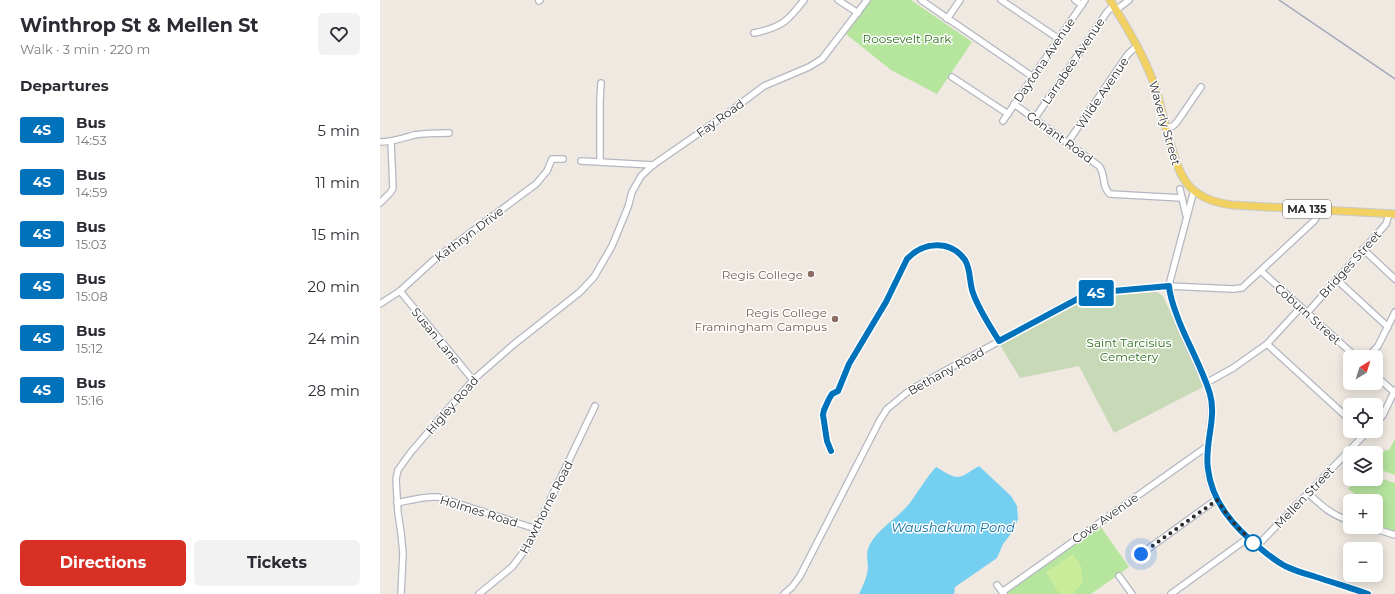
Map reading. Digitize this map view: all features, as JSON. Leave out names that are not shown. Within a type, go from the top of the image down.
[{"type":"main road","name":"Waverly Street","points":[[1113,5],[1137,46],[1153,81],[1178,171],[1186,183],[1194,190],[1210,200],[1221,204],[1392,214]]},
{"type":"street","points":[[754,33],[782,25],[793,15],[804,0]]},
{"type":"street","points":[[838,0],[858,13]]},
{"type":"street","name":"Fay Road","points":[[604,262],[622,225],[634,187],[641,176],[653,165],[764,86],[809,67],[822,59],[867,0]]},
{"type":"street","points":[[920,0],[1033,77]]},
{"type":"street","points":[[948,19],[960,0]]},
{"type":"street","points":[[1001,0],[1059,39]]},
{"type":"street","points":[[1074,0],[1083,2]]},
{"type":"street","name":"Larrabee Avenue","points":[[1035,118],[1107,12],[1113,5],[1129,0]]},
{"type":"street","name":"Daytona Avenue","points":[[1003,121],[1083,2]]},
{"type":"street","name":"Wilde Avenue","points":[[1068,142],[1128,54],[1137,46]]},
{"type":"street","points":[[952,76],[1008,114]]},
{"type":"street","points":[[600,162],[600,100],[602,83]]},
{"type":"street","points":[[1166,128],[1173,126],[1177,122],[1201,87]]},
{"type":"street","name":"Conant Road","points":[[1014,104],[1068,142],[1101,168],[1105,189],[1110,194],[1182,198]]},
{"type":"street","points":[[380,142],[392,141],[414,135],[449,133]]},
{"type":"street","points":[[380,202],[390,193],[393,188],[392,141]]},
{"type":"street","name":"Kathryn Drive","points":[[380,304],[400,291],[435,259],[536,184],[547,170],[552,159],[563,159]]},
{"type":"street","points":[[581,161],[653,165]]},
{"type":"street","points":[[1180,189],[1187,217]]},
{"type":"street","points":[[1194,190],[1169,286],[1171,299],[1206,383],[1212,407],[1212,420],[1207,460],[1210,484],[1217,500],[1231,520],[1257,546],[1279,562],[1292,569],[1361,593],[1368,594]]},
{"type":"street","name":"Bethany Road","points":[[784,594],[792,587],[800,576],[880,420],[897,400],[910,390],[1083,296],[1102,292],[1169,286],[1238,289],[1246,285],[1316,218],[1317,209]]},
{"type":"street","name":"Bridges Street","points":[[1307,313],[1386,224],[1392,214]]},
{"type":"street","points":[[1364,249],[1395,279]]},
{"type":"street","name":"Higley Road","points":[[400,594],[403,553],[397,503],[396,479],[402,462],[473,380],[513,344],[580,292],[594,277],[604,262]]},
{"type":"street","name":"Coburn Street","points":[[1261,271],[1348,350]]},
{"type":"street","points":[[1336,279],[1388,327]]},
{"type":"street","name":"Susan Lane","points":[[400,291],[473,380]]},
{"type":"street","points":[[1206,383],[1233,368],[1267,344],[1301,307]]},
{"type":"street","points":[[1374,350],[1378,346],[1395,312]]},
{"type":"street","points":[[1267,344],[1343,414]]},
{"type":"street","points":[[1383,382],[1394,391],[1383,415]]},
{"type":"street","name":"Hawthorne Road","points":[[479,594],[512,567],[528,546],[595,406]]},
{"type":"street","name":"Mellen Street","points":[[1257,546],[1359,438]]},
{"type":"street","name":"Cove Avenue","points":[[1003,593],[1208,445]]},
{"type":"street","points":[[1308,493],[1328,512],[1343,518]]},
{"type":"street","name":"Holmes Road","points":[[397,503],[430,497],[438,498],[536,529]]},
{"type":"street","points":[[1141,554],[1217,500]]},
{"type":"street","points":[[1383,531],[1395,535]]},
{"type":"street","points":[[1171,594],[1248,538]]},
{"type":"street","points":[[1119,576],[1132,594]]},
{"type":"street","points":[[997,584],[1003,593]]},
{"type":"green space","name":"Roosevelt Park","points":[[871,0],[911,0],[972,42],[937,94],[891,70],[846,34]]},
{"type":"green space","name":"Saint Tarcisius Cemetery","points":[[1157,292],[1163,296],[1203,387],[1114,433],[1079,366],[1020,378],[1000,345],[1085,300],[1106,296]]},
{"type":"green space","points":[[1395,439],[1395,475],[1383,471],[1383,452],[1385,450],[1389,450]]},
{"type":"green space","points":[[1383,479],[1395,483],[1395,531],[1383,527],[1383,494],[1354,494],[1348,489],[1351,486],[1383,486]]},
{"type":"green space","points":[[1100,526],[1129,567],[1091,594],[1008,594],[1009,591]]},
{"type":"green space","points":[[1073,554],[1081,566],[1083,582],[1073,594],[1059,594],[1046,572]]},
{"type":"water","name":"Waushakum Pond","points":[[979,466],[1011,496],[1017,506],[1018,519],[1013,531],[1003,544],[997,558],[955,587],[954,594],[859,594],[867,575],[867,551],[871,542],[904,510],[936,467],[954,477],[958,477]]},
{"type":"railway","points":[[1279,0],[1395,79]]},
{"type":"bus line","name":"4S","points":[[831,451],[827,441],[823,415],[824,410],[832,394],[838,391],[849,364],[886,302],[907,259],[912,253],[921,248],[935,244],[943,245],[958,253],[965,261],[969,270],[973,292],[999,341],[1083,296],[1102,292],[1169,286],[1169,292],[1176,313],[1210,394],[1212,413],[1207,467],[1210,484],[1223,510],[1239,530],[1272,558],[1285,566],[1368,594]]},
{"type":"place","name":"Regis College","points":[[811,274]]},
{"type":"place","name":"Regis College Framingham Campus","points":[[835,319]]},
{"type":"route","points":[[1141,554],[1217,500],[1239,530],[1253,543]]}]
